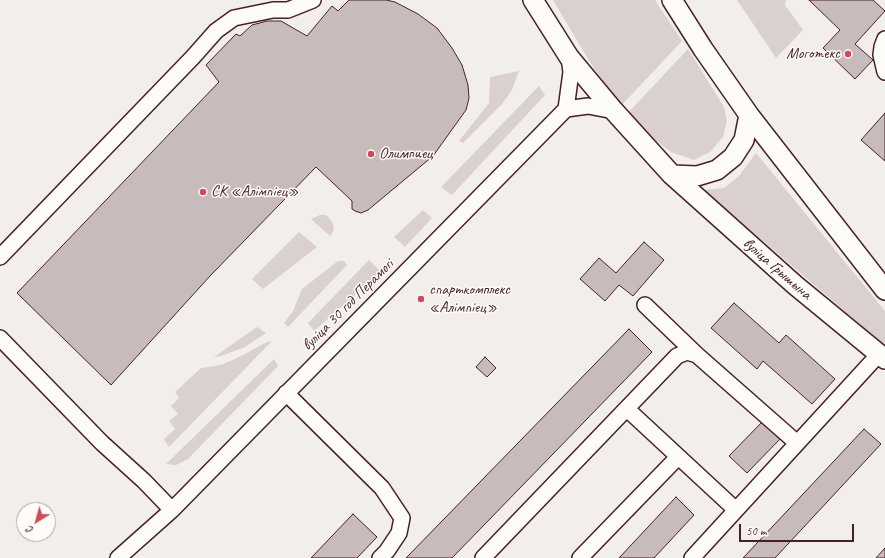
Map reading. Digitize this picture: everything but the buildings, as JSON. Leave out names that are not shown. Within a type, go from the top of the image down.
[{"type":"main road","name":"вуліца Грышына","points":[[533,0],[570,57],[614,111],[672,175],[789,280],[882,356]]},
{"type":"main road","points":[[672,0],[703,50],[749,115],[885,289]]},
{"type":"main road","points":[[672,175],[696,176],[717,170],[733,157],[744,140],[749,115]]},
{"type":"street","points":[[0,257],[188,63],[216,31],[234,18],[273,10],[288,10],[313,0]]},
{"type":"street","points":[[885,39],[882,46],[881,55],[885,72]]},
{"type":"street","points":[[570,57],[571,72],[566,109],[588,106],[614,111]]},
{"type":"street","name":"вуліца 30 год Перамогі","points":[[118,558],[172,510],[566,109]]},
{"type":"street","points":[[645,305],[697,355],[796,443]]},
{"type":"street","points":[[0,338],[102,443],[144,481],[172,510]]},
{"type":"street","points":[[483,558],[678,356],[687,352],[697,355]]},
{"type":"street","points":[[692,558],[796,443],[882,356]]},
{"type":"street","points":[[286,393],[382,488],[402,518],[399,533],[388,556]]},
{"type":"street","points":[[626,409],[736,510]]},
{"type":"street","points":[[580,558],[678,457]]},
{"type":"shaded area","points":[[553,0],[655,0],[682,41],[620,107],[588,59]]},
{"type":"shaded area","points":[[737,0],[786,0],[785,5],[803,30],[776,58]]},
{"type":"shaded area","points":[[688,49],[724,107],[727,121],[723,137],[710,152],[694,160],[671,152],[646,133],[626,115]]},
{"type":"shaded area","points":[[519,71],[512,90],[502,104],[463,143],[459,141],[489,103],[490,77]]},
{"type":"shaded area","points":[[539,86],[545,95],[452,195],[441,187]]},
{"type":"shaded area","points":[[756,153],[885,311],[885,346],[704,190],[724,188],[739,176]]},
{"type":"shaded area","points":[[423,210],[432,218],[405,247],[394,237]]},
{"type":"shaded area","points":[[320,215],[326,215],[333,224],[334,230],[330,236],[311,219]]},
{"type":"shaded area","points":[[299,232],[317,247],[263,289],[252,279]]},
{"type":"shaded area","points":[[369,260],[381,272],[314,331],[308,323]]},
{"type":"shaded area","points":[[338,261],[344,261],[347,265],[288,327],[284,323],[293,311],[302,289]]},
{"type":"shaded area","points":[[257,327],[266,333],[245,347],[214,357]]},
{"type":"shaded area","points":[[269,341],[271,342],[169,447],[164,439],[175,429],[169,421],[178,414],[171,406],[179,398],[175,392],[201,368],[221,365]]},
{"type":"shaded area","points":[[274,359],[278,366],[188,459],[176,465],[166,464]]},
{"type":"place","name":"Моготекс","points":[[848,54]]},
{"type":"place","name":"Олимпиец","points":[[371,154]]},
{"type":"place","name":"СК «Алімпіец»","points":[[203,192]]},
{"type":"place","name":"спарткомплекс «Алімпіец»","points":[[421,299]]}]
